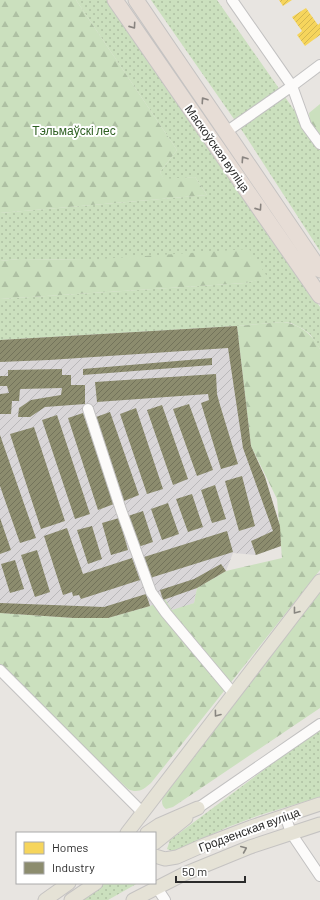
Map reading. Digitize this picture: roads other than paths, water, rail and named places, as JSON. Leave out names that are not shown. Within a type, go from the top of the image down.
[{"type":"highway","name":"Маскоўская вуліца","points":[[115,0],[320,296]]},
{"type":"highway","name":"Маскоўская вуліца","points":[[136,0],[320,270]]},
{"type":"highway","points":[[213,141],[226,132]]},
{"type":"main road","points":[[128,832],[320,580]]},
{"type":"main road","name":"Гродзенская вуліца","points":[[156,856],[165,859],[177,857],[224,836],[320,804]]},
{"type":"main road","points":[[148,832],[159,825],[198,808]]},
{"type":"main road","points":[[156,842],[198,808]]},
{"type":"main road","name":"Гродзенская вуліца","points":[[134,900],[184,874],[250,847],[320,824]]},
{"type":"main road","points":[[45,900],[68,884]]},
{"type":"main road","points":[[71,900],[95,884]]},
{"type":"street","points":[[232,0],[292,86],[306,125],[320,144]]},
{"type":"street","points":[[226,132],[320,65]]},
{"type":"street","points":[[88,409],[126,524],[151,592],[166,613],[233,693]]},
{"type":"street","points":[[0,670],[143,813]]},
{"type":"street","points":[[198,808],[320,724]]},
{"type":"street","points":[[285,815],[292,834],[320,876]]},
{"type":"street","points":[[157,888],[165,900]]},
{"type":"park label","name":"Тэльмаўскі лес","points":[[74,130]]}]
